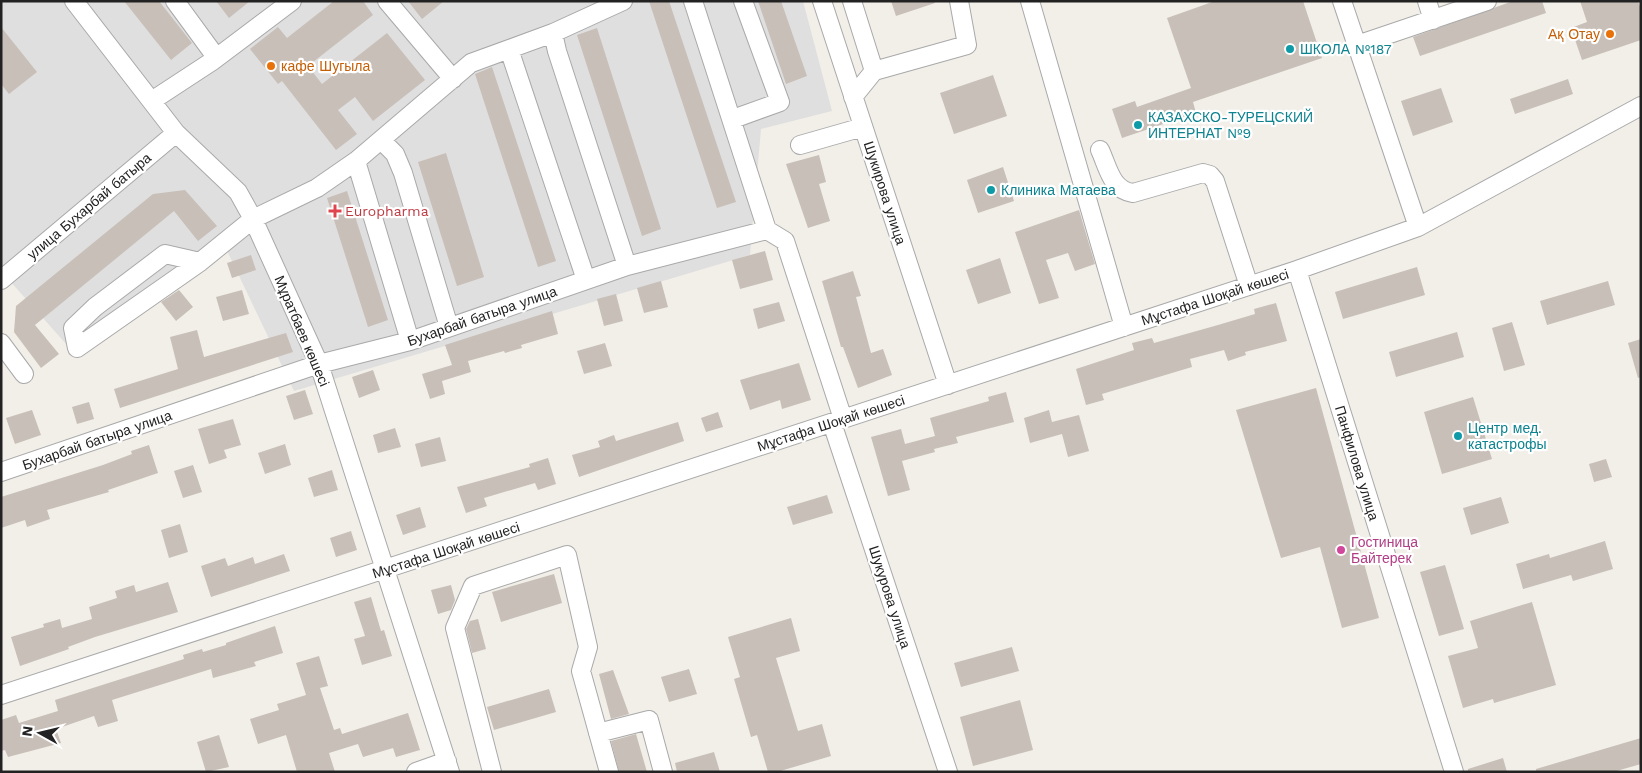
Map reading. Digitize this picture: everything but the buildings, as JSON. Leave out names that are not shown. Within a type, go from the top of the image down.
[{"type":"street","name":"Мұратбаев көшесі","points":[[74,1],[176,133],[238,192],[253,219],[319,364],[387,569],[448,766]]},
{"type":"street","points":[[175,1],[216,57]]},
{"type":"street","points":[[152,100],[216,57],[292,1]]},
{"type":"street","points":[[387,1],[453,79]]},
{"type":"street","points":[[200,262],[165,254],[95,307],[73,328],[76,348],[200,262],[253,219],[317,188],[356,161],[472,63],[553,33],[623,1]]},
{"type":"street","points":[[694,1],[767,230],[785,241],[837,421]]},
{"type":"street","points":[[733,119],[780,102],[743,1]]},
{"type":"street","name":"Шукирова улица","points":[[822,1],[948,385]]},
{"type":"street","points":[[852,1],[874,71]]},
{"type":"street","points":[[853,97],[874,71],[967,45],[959,1]]},
{"type":"street","points":[[1030,1],[1124,327]]},
{"type":"street","points":[[1342,1],[1418,227]]},
{"type":"street","points":[[1427,1],[1433,20]]},
{"type":"street","points":[[1357,45],[1433,20],[1470,4],[1487,1]]},
{"type":"street","points":[[553,33],[557,52],[627,266]]},
{"type":"street","points":[[509,49],[586,280]]},
{"type":"street","name":"Мұстафа Шоқай көшесі","points":[[1,696],[1249,286],[1418,227],[1641,106]]},
{"type":"street","points":[[800,145],[863,127]]},
{"type":"street","name":"улица Бухарбай батыра","points":[[1,280],[176,133]]},
{"type":"street","points":[[381,140],[395,154],[403,173],[449,327]]},
{"type":"street","points":[[1100,150],[1116,186],[1122,191],[1133,192],[1203,172],[1210,175],[1215,181],[1249,286]]},
{"type":"street","points":[[356,161],[410,341]]},
{"type":"street","name":"Бухарбай батыра улица","points":[[1,472],[319,364],[410,341],[627,266],[767,230]]},
{"type":"street","name":"Панфилова улица","points":[[1296,270],[1454,772]]},
{"type":"street","points":[[1,343],[24,374]]},
{"type":"street","name":"Шукурова улица","points":[[837,421],[948,772]]},
{"type":"street","points":[[492,772],[454,628],[473,586],[567,554],[588,647],[581,671],[608,771]]},
{"type":"street","points":[[598,733],[648,720],[663,772]]},
{"type":"street","points":[[416,772],[448,766]]},
{"type":"shaded area","points":[[1,1],[803,1],[832,111],[761,129],[750,255],[294,391],[220,236],[67,345],[1,271]]},
{"type":"place","name":"Ақ Отау","points":[[1610,34]]},
{"type":"place","name":"ШКОЛА №187","points":[[1290,49]]},
{"type":"place","name":"кафе Шугыла","points":[[271,66]]},
{"type":"place","name":"КАЗАХСКО-ТУРЕЦСКИЙ ИНТЕРНАТ №9","points":[[1138,125]]},
{"type":"place","name":"Клиника Матаева","points":[[991,190]]},
{"type":"place","name":"Europharma","points":[[335,211]]},
{"type":"place","name":"Центр мед. катастрофы","points":[[1458,436]]},
{"type":"place","name":"Гостиница Байтерек","points":[[1341,550]]}]
